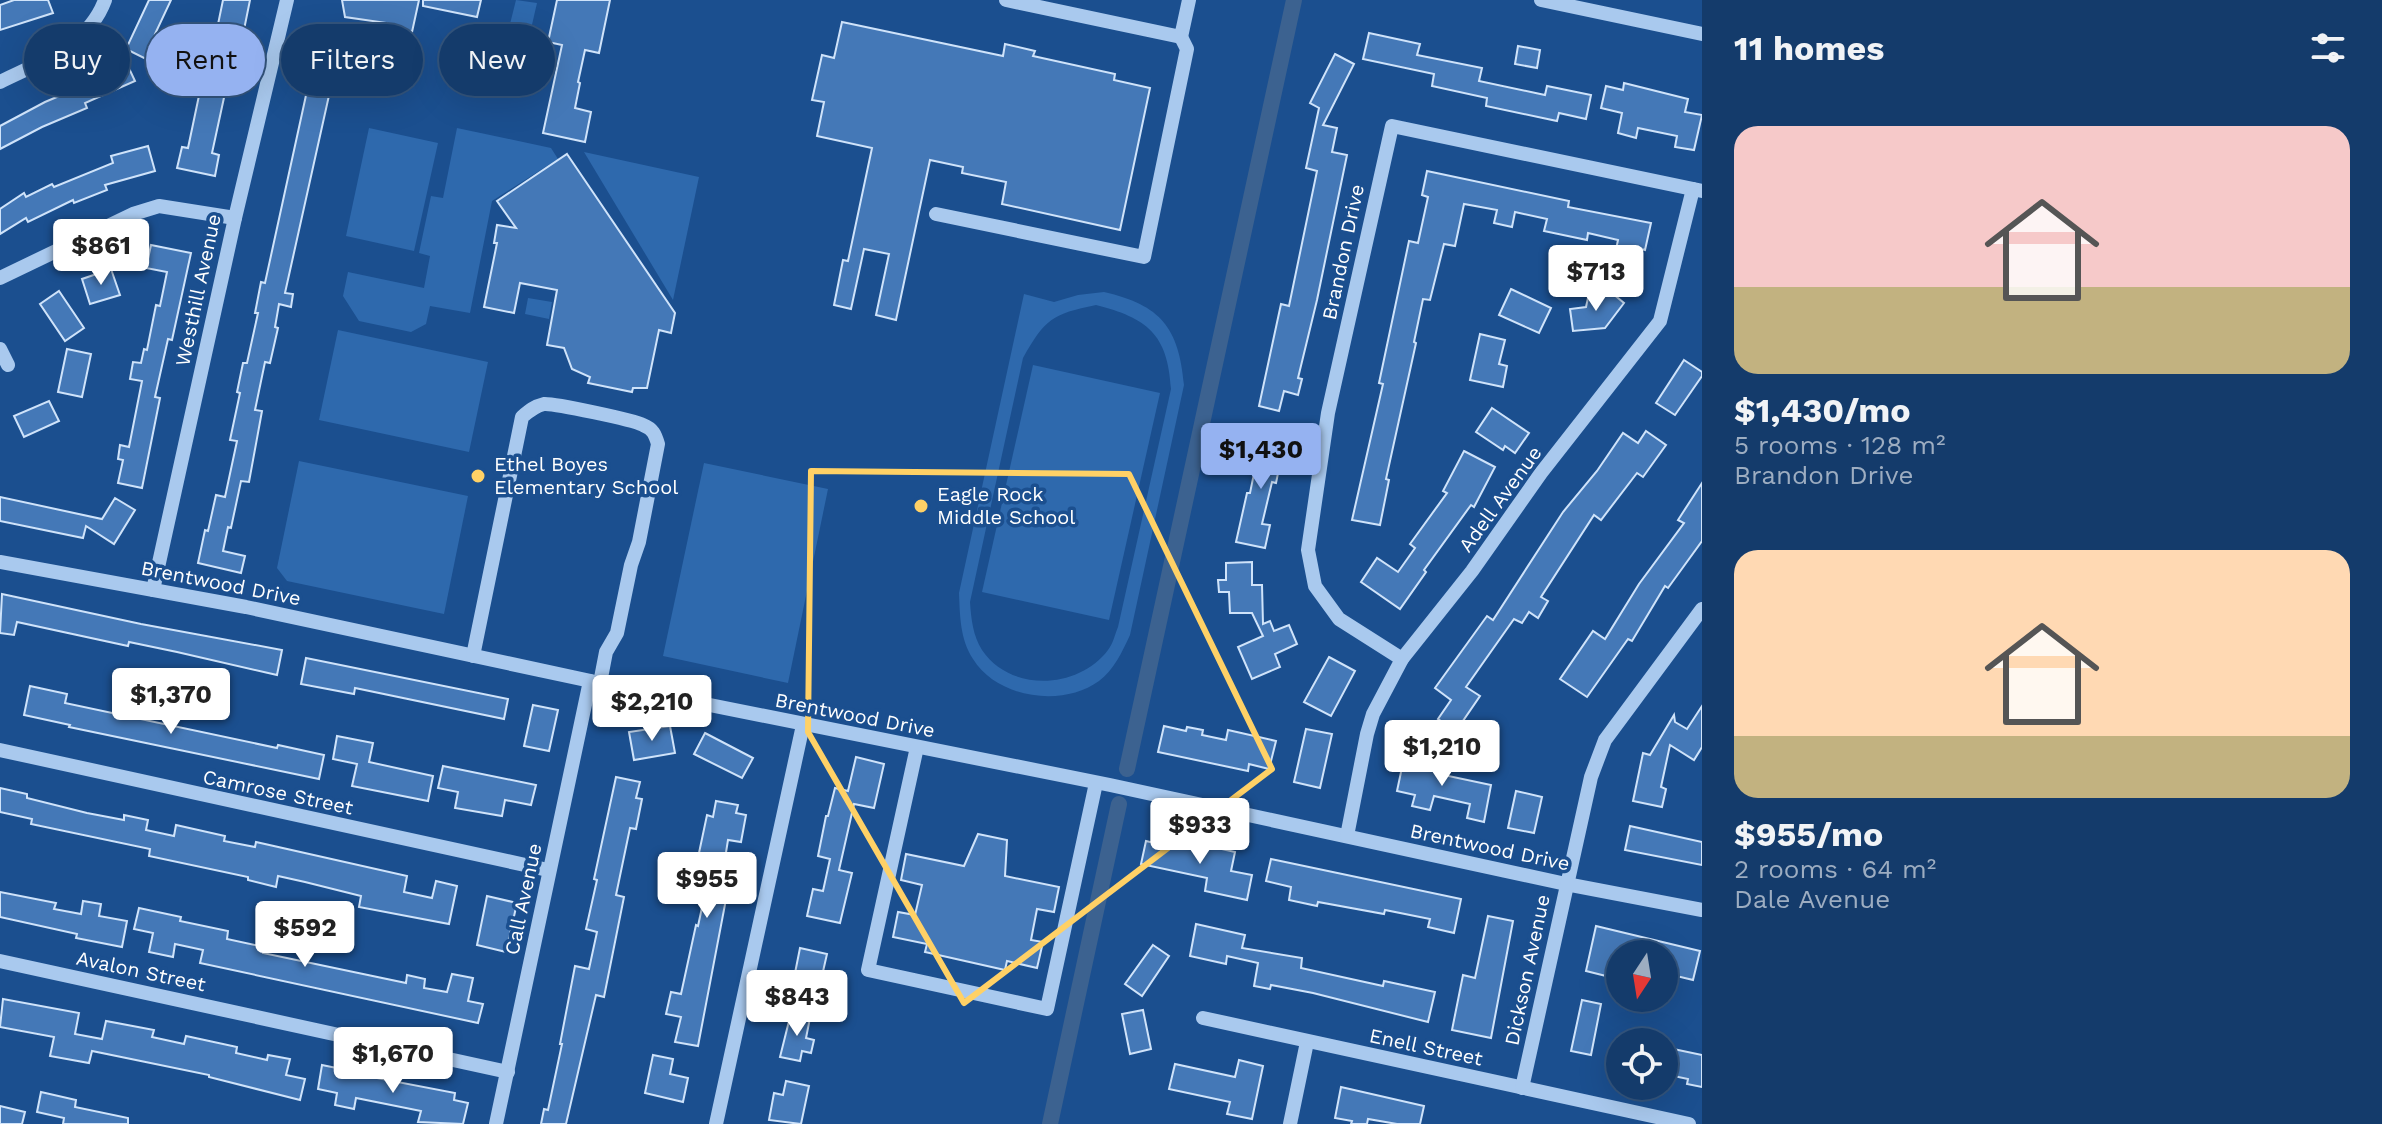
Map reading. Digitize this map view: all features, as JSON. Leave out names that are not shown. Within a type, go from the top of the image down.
[{"type":"street","points":[[0,82],[72,45],[98,16],[105,0]]},
{"type":"street","name":"Westhill Avenue","points":[[153,590],[235,218],[287,0]]},
{"type":"street","points":[[1006,0],[1181,37]]},
{"type":"street","points":[[936,214],[1144,257],[1187,49],[1181,37],[1189,0]]},
{"type":"street","points":[[1541,0],[1702,34]]},
{"type":"street","name":"Brandon Drive","points":[[1402,659],[1339,619],[1315,586],[1308,550],[1328,413],[1392,126],[1698,190]]},
{"type":"street","name":"Adell Avenue","points":[[1347,836],[1373,714],[1402,659],[1660,321],[1698,190]]},
{"type":"street","points":[[0,278],[133,214],[159,206],[235,218]]},
{"type":"street","points":[[0,349],[8,365]]},
{"type":"street","name":"Call Avenue","points":[[473,656],[522,417],[531,408],[545,404],[629,421],[654,432],[658,444],[639,542],[617,633],[595,682],[548,870],[496,1124]]},
{"type":"street","name":"Brentwood Drive","points":[[0,562],[250,607],[595,682],[1702,910]]},
{"type":"street","name":"Dickson Avenue","points":[[1522,1088],[1591,777],[1605,740],[1702,609]]},
{"type":"street","points":[[716,1124],[803,725]]},
{"type":"street","points":[[917,747],[868,970],[1047,1009],[1096,783]]},
{"type":"street","name":"Camrose Street","points":[[0,750],[548,870]]},
{"type":"street","name":"Avalon Street","points":[[0,961],[508,1072]]},
{"type":"street","name":"Enell Street","points":[[1203,1018],[1689,1124]]},
{"type":"street","points":[[1290,1124],[1307,1042]]},
{"type":"highlighted area","points":[[811,471],[1129,474],[1272,769],[964,1003],[808,732]]},
{"type":"shaded area","points":[[516,0],[537,3],[532,24],[510,24]]},
{"type":"shaded area","points":[[369,128],[438,143],[414,251],[346,236]]},
{"type":"shaded area","points":[[457,128],[551,148],[558,159],[492,201],[470,313],[430,306],[426,324],[411,332],[359,321],[343,296],[348,272],[424,288],[430,256],[419,253],[431,196],[443,198]]},
{"type":"shaded area","points":[[584,152],[699,177],[673,300]]},
{"type":"shaded area","points":[[1104,292],[1124,297],[1153,312],[1172,334],[1184,385],[1130,635],[1124,648],[1104,677],[1084,689],[1067,694],[1031,695],[998,683],[973,659],[963,635],[959,593],[1024,294],[1054,302]],"holes":[[[1096,305],[1114,310],[1152,331],[1165,354],[1171,389],[1118,627],[1108,650],[1080,672],[1045,681],[1027,679],[1010,674],[982,650],[975,633],[970,602],[1023,358],[1044,326],[1059,315]]]},
{"type":"shaded area","points":[[528,298],[552,302],[549,319],[525,314]]},
{"type":"shaded area","points":[[338,330],[488,362],[469,452],[319,420]]},
{"type":"shaded area","points":[[1033,365],[1160,393],[1109,620],[982,592]]},
{"type":"shaded area","points":[[299,461],[468,496],[444,614],[287,581],[277,568]]},
{"type":"shaded area","points":[[704,463],[828,489],[788,683],[663,656]]},
{"type":"building","points":[[14,0],[48,0],[53,13],[0,30],[0,5]]},
{"type":"building","points":[[149,0],[171,0],[160,24],[146,24],[146,59],[130,51],[130,40]]},
{"type":"building","points":[[223,0],[250,0],[245,24],[218,24]]},
{"type":"building","points":[[342,0],[419,0],[414,24],[387,24],[345,17]]},
{"type":"building","points":[[423,0],[481,0],[477,17],[423,6]]},
{"type":"building","points":[[557,0],[610,0],[599,53],[585,50],[578,82],[575,108],[591,112],[585,142],[543,133],[551,96],[555,96],[555,77],[562,45],[555,44],[555,24],[552,24]]},
{"type":"building","points":[[842,22],[1003,56],[1005,44],[1035,51],[1033,56],[1115,74],[1114,80],[1150,88],[1120,230],[1002,204],[1006,182],[962,173],[963,167],[930,160],[896,320],[876,315],[889,254],[864,249],[851,309],[834,305],[843,260],[848,261],[872,148],[817,136],[824,102],[812,100],[822,55],[834,58]]},
{"type":"building","points":[[1369,33],[1420,44],[1417,55],[1482,68],[1479,81],[1545,95],[1547,86],[1591,95],[1586,119],[1559,113],[1557,121],[1486,106],[1487,98],[1432,86],[1434,74],[1363,59]]},
{"type":"building","points":[[1518,46],[1540,50],[1537,68],[1515,64]]},
{"type":"building","points":[[1335,54],[1354,64],[1323,125],[1337,128],[1332,152],[1347,155],[1298,378],[1302,379],[1298,395],[1284,391],[1279,411],[1259,406],[1281,304],[1289,306],[1317,171],[1306,168],[1319,108],[1310,103]]},
{"type":"building","points":[[1624,83],[1688,99],[1685,112],[1702,115],[1694,150],[1675,147],[1677,136],[1638,128],[1636,138],[1618,133],[1622,113],[1601,108],[1606,86],[1623,90]]},
{"type":"building","points":[[59,96],[101,96],[85,103],[87,108],[0,149],[0,126]]},
{"type":"building","points":[[199,96],[224,96],[212,153],[219,155],[215,176],[177,168],[182,147],[188,148]]},
{"type":"building","points":[[306,96],[329,96],[285,293],[293,294],[291,307],[279,304],[275,327],[278,328],[270,363],[265,362],[255,410],[262,411],[249,482],[241,481],[223,551],[245,556],[241,573],[198,563],[216,495],[225,497],[237,441],[230,440],[240,393],[237,392],[258,313],[255,313],[261,282],[265,283]]},
{"type":"building","points":[[148,146],[155,171],[105,185],[107,190],[74,203],[73,200],[28,222],[26,218],[0,234],[0,209],[24,193],[26,197],[52,184],[54,187],[113,163],[111,156]]},
{"type":"building","points":[[567,154],[675,313],[671,333],[659,330],[647,388],[633,388],[632,392],[588,383],[590,377],[572,369],[564,348],[547,345],[557,290],[520,283],[514,313],[484,307],[497,243],[494,243],[497,225],[516,228],[497,201]]},
{"type":"building","points":[[1427,171],[1569,201],[1568,207],[1651,223],[1645,250],[1637,248],[1633,268],[1613,264],[1618,240],[1588,233],[1587,240],[1544,231],[1547,219],[1515,212],[1512,227],[1494,223],[1497,210],[1464,204],[1455,246],[1444,244],[1430,300],[1423,299],[1386,479],[1389,480],[1380,525],[1352,520],[1383,384],[1379,383],[1409,241],[1418,243],[1428,197],[1422,195]]},
{"type":"building","points":[[151,245],[191,253],[172,340],[168,339],[155,397],[160,398],[142,488],[118,483],[123,460],[118,459],[120,445],[129,447],[142,381],[130,379],[133,362],[141,363],[144,349],[147,350],[156,305],[160,306],[167,272],[146,268]]},
{"type":"building","points":[[111,269],[120,295],[90,304],[82,279]]},
{"type":"building","points":[[1511,289],[1551,308],[1539,333],[1499,315]]},
{"type":"building","points":[[1607,289],[1624,303],[1605,328],[1573,331],[1570,309],[1586,307],[1588,298],[1599,300]]},
{"type":"building","points":[[59,291],[84,328],[65,341],[40,304]]},
{"type":"building","points":[[1480,334],[1505,340],[1499,364],[1507,366],[1503,387],[1470,380]]},
{"type":"building","points":[[67,349],[91,354],[82,397],[58,392]]},
{"type":"building","points":[[1684,360],[1702,372],[1702,376],[1675,415],[1656,403]]},
{"type":"building","points":[[49,401],[59,421],[24,437],[14,416]]},
{"type":"building","points":[[1492,408],[1529,433],[1515,453],[1505,446],[1503,450],[1476,432]]},
{"type":"building","points":[[1263,430],[1286,435],[1276,483],[1272,482],[1262,524],[1270,525],[1265,548],[1236,542]]},
{"type":"building","points":[[1646,431],[1666,445],[1643,477],[1637,473],[1601,520],[1594,515],[1541,597],[1548,601],[1538,618],[1529,612],[1522,623],[1514,619],[1466,687],[1480,696],[1456,731],[1438,719],[1451,700],[1435,688],[1487,616],[1493,620],[1563,512],[1623,433],[1638,443]]},
{"type":"building","points":[[1464,451],[1495,467],[1474,507],[1471,505],[1400,609],[1361,582],[1377,558],[1398,572],[1415,548],[1410,544],[1447,493],[1443,491]]},
{"type":"building","points":[[1702,483],[1702,541],[1668,588],[1665,586],[1632,641],[1628,639],[1587,697],[1560,679],[1593,631],[1605,639],[1639,584],[1684,523],[1678,520]]},
{"type":"building","points":[[0,497],[102,519],[115,498],[135,510],[114,544],[86,526],[83,538],[0,521]]},
{"type":"building","points":[[1252,562],[1252,585],[1262,585],[1263,624],[1270,621],[1274,631],[1289,625],[1297,644],[1275,654],[1280,667],[1252,679],[1238,647],[1263,636],[1252,613],[1230,613],[1229,592],[1219,592],[1218,580],[1226,580],[1226,563]]},
{"type":"building","points":[[2,594],[282,650],[277,675],[129,642],[128,646],[17,622],[14,635],[0,633]]},
{"type":"building","points":[[1329,657],[1355,671],[1331,716],[1304,702]]},
{"type":"building","points":[[306,658],[508,699],[504,719],[355,688],[354,694],[301,684]]},
{"type":"building","points":[[30,686],[67,694],[65,703],[324,755],[319,779],[24,715]]},
{"type":"building","points":[[533,705],[558,710],[549,751],[524,746]]},
{"type":"building","points":[[1702,706],[1702,747],[1694,760],[1670,745],[1661,787],[1666,789],[1662,807],[1633,801],[1643,753],[1650,755],[1674,715],[1675,722],[1687,729]]},
{"type":"building","points":[[670,726],[675,753],[634,760],[629,732]]},
{"type":"building","points":[[1164,726],[1186,731],[1187,727],[1203,730],[1202,735],[1226,740],[1228,730],[1276,741],[1269,769],[1249,764],[1248,771],[1158,752]]},
{"type":"building","points":[[1306,729],[1332,734],[1320,788],[1294,782]]},
{"type":"building","points":[[705,733],[753,758],[742,778],[694,754]]},
{"type":"building","points":[[337,736],[373,743],[369,762],[433,776],[428,801],[352,786],[357,764],[333,759]]},
{"type":"building","points":[[856,757],[884,764],[874,808],[854,804],[839,870],[852,873],[840,923],[807,916],[813,889],[823,891],[830,859],[818,856],[826,816],[835,788],[848,791]]},
{"type":"building","points":[[1404,758],[1441,766],[1439,774],[1491,785],[1484,822],[1467,818],[1470,804],[1434,796],[1430,810],[1412,806],[1415,795],[1397,791]]},
{"type":"building","points":[[443,766],[536,785],[531,805],[505,800],[502,816],[455,808],[458,792],[438,788]]},
{"type":"building","points":[[616,777],[640,782],[636,798],[642,799],[636,829],[630,828],[616,895],[624,897],[604,997],[596,995],[566,1124],[541,1124],[544,1109],[548,1110],[575,966],[589,969],[597,932],[586,929]]},
{"type":"building","points":[[0,788],[87,813],[124,820],[124,815],[148,820],[146,830],[174,836],[176,825],[225,836],[224,841],[255,847],[256,842],[407,876],[404,892],[432,898],[436,881],[457,886],[449,924],[359,907],[361,896],[305,882],[278,876],[276,887],[248,880],[248,877],[149,856],[150,849],[31,824],[32,819],[0,812]]},
{"type":"building","points":[[1516,791],[1542,797],[1534,833],[1508,828]]},
{"type":"building","points":[[716,801],[738,805],[736,813],[746,815],[741,842],[728,840],[723,871],[731,873],[698,1046],[675,1042],[681,1017],[666,1014],[671,992],[681,994],[698,926],[706,889],[692,886],[707,815],[713,817]]},
{"type":"building","points":[[1630,826],[1702,842],[1702,865],[1625,850]]},
{"type":"building","points":[[978,834],[1007,840],[1005,876],[1059,887],[1054,912],[1037,909],[1031,940],[1043,942],[1037,968],[1007,961],[1005,970],[925,952],[927,944],[893,937],[898,912],[915,915],[922,885],[901,880],[906,854],[964,866]]},
{"type":"building","points":[[1173,838],[1235,852],[1231,871],[1252,875],[1247,900],[1205,891],[1207,878],[1141,864],[1146,841],[1171,847]]},
{"type":"building","points":[[1271,859],[1461,899],[1454,933],[1428,927],[1430,919],[1385,910],[1384,914],[1289,900],[1291,887],[1266,881]]},
{"type":"building","points":[[0,892],[56,903],[54,909],[81,914],[83,901],[101,904],[99,916],[127,921],[122,947],[0,917]]},
{"type":"building","points":[[487,896],[517,903],[506,952],[477,945]]},
{"type":"building","points":[[139,908],[228,931],[227,939],[264,947],[263,953],[406,983],[407,975],[425,979],[424,988],[447,992],[452,974],[473,978],[468,1001],[483,1004],[478,1023],[200,963],[203,950],[175,944],[173,957],[149,952],[153,933],[134,929]]},
{"type":"building","points":[[1488,916],[1513,921],[1491,1038],[1452,1030],[1463,975],[1475,978]]},
{"type":"building","points":[[1196,924],[1245,935],[1242,948],[1302,958],[1301,968],[1383,986],[1384,981],[1435,992],[1428,1022],[1313,993],[1271,985],[1270,989],[1254,986],[1258,963],[1227,956],[1226,964],[1190,956]]},
{"type":"building","points":[[1596,926],[1654,940],[1606,940],[1606,976],[1586,971]]},
{"type":"building","points":[[1153,945],[1169,956],[1142,996],[1125,984]]},
{"type":"building","points":[[1678,946],[1700,951],[1693,980],[1678,976]]},
{"type":"building","points":[[800,948],[827,954],[819,989],[793,983]]},
{"type":"building","points":[[3,999],[79,1013],[75,1034],[102,1039],[106,1021],[154,1030],[152,1037],[184,1044],[186,1036],[237,1047],[236,1053],[267,1060],[268,1055],[290,1059],[286,1075],[305,1079],[300,1100],[209,1075],[92,1051],[89,1063],[50,1056],[54,1037],[0,1027]]},
{"type":"building","points":[[1582,1000],[1601,1004],[1591,1055],[1571,1051]]},
{"type":"building","points":[[1143,1010],[1151,1049],[1130,1054],[1122,1014]]},
{"type":"building","points":[[791,1013],[810,1018],[806,1038],[814,1040],[811,1053],[802,1051],[800,1061],[780,1057]]},
{"type":"building","points":[[1678,1050],[1702,1055],[1702,1087],[1687,1084],[1688,1079],[1678,1077]]},
{"type":"building","points":[[653,1055],[673,1059],[670,1074],[688,1078],[683,1102],[645,1093]]},
{"type":"building","points":[[1239,1060],[1263,1066],[1252,1119],[1227,1114],[1230,1102],[1169,1089],[1175,1064],[1235,1077]]},
{"type":"building","points":[[322,1065],[455,1093],[454,1100],[468,1103],[463,1124],[418,1122],[421,1111],[356,1098],[354,1109],[335,1105],[337,1093],[318,1089]]},
{"type":"building","points":[[786,1081],[809,1086],[801,1124],[769,1120],[774,1093],[783,1095]]},
{"type":"building","points":[[1341,1087],[1424,1106],[1420,1124],[1368,1119],[1367,1124],[1351,1124],[1352,1121],[1335,1118]]},
{"type":"building","points":[[41,1092],[76,1100],[75,1107],[128,1118],[128,1124],[63,1124],[64,1118],[37,1112]]},
{"type":"building","points":[[0,1106],[25,1112],[22,1124],[0,1124]]},
{"type":"waterway","points":[[1127,769],[1294,0]]},
{"type":"waterway","points":[[1050,1124],[1119,804]]},
{"type":"place","name":"Ethel Boyes Elementary School","points":[[478,476]]},
{"type":"place","name":"Eagle Rock Middle School","points":[[921,506]]}]
